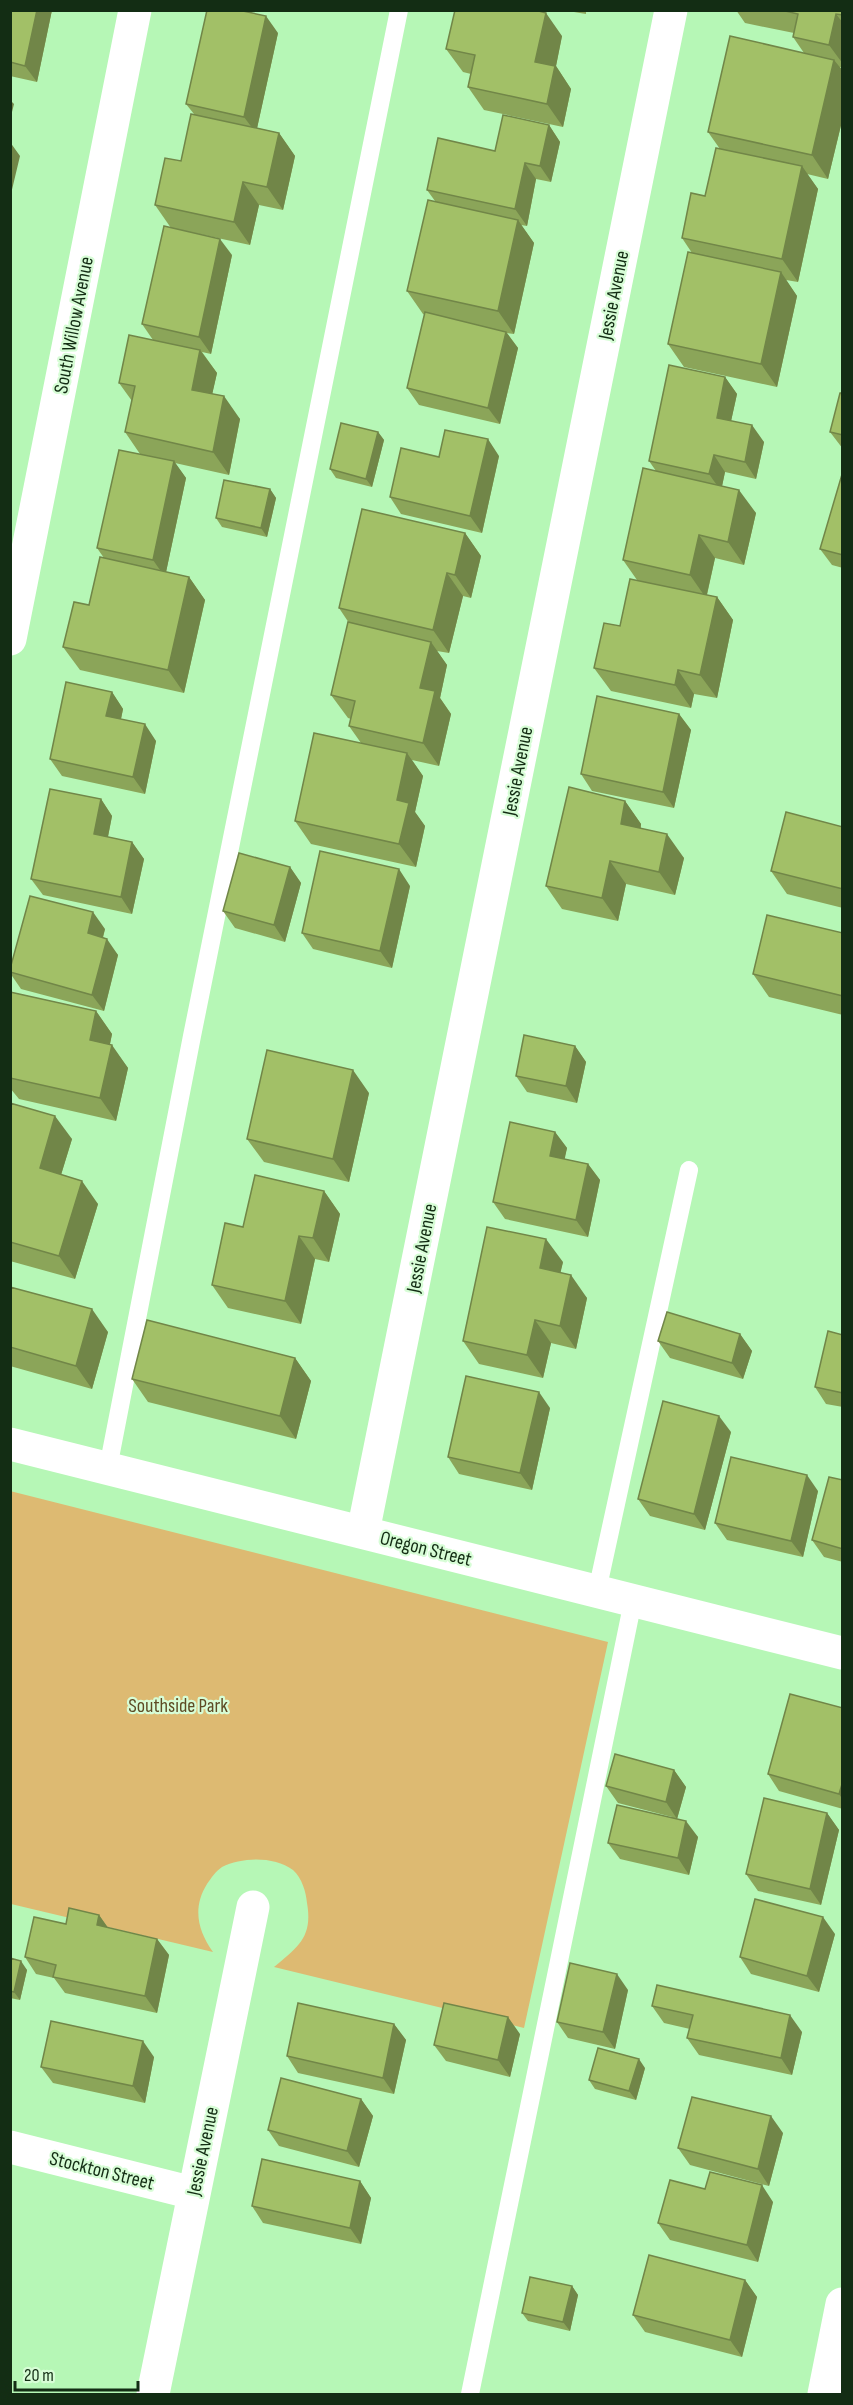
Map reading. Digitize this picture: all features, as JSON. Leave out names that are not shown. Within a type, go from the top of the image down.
[{"type":"street","name":"South Willow Avenue","points":[[10,639],[135,10]]},
{"type":"street","name":"Jessie Avenue","points":[[363,1533],[671,10]]},
{"type":"street","name":"Oregon Street","points":[[10,1444],[843,1653]]},
{"type":"street","name":"Jessie Avenue","points":[[153,2394],[254,1907]]},
{"type":"street","name":"Stockton Street","points":[[10,2147],[193,2193]]},
{"type":"street","points":[[824,2394],[838,2352],[843,2304]]},
{"type":"lane","points":[[108,1468],[192,1036],[399,10]]},
{"type":"lane","points":[[597,1592],[688,1170]]},
{"type":"lane","points":[[470,2394],[633,1601]]},
{"type":"green space","name":"Southside Park","points":[[10,1491],[608,1642],[524,2028],[274,1967],[297,1947],[308,1925],[306,1894],[303,1885],[293,1870],[277,1862],[239,1861],[222,1867],[210,1879],[202,1893],[198,1911],[201,1928],[213,1952],[11,1904]]},
{"type":"building","points":[[10,10],[37,10],[25,66],[10,62]]},
{"type":"building","points":[[207,10],[238,10],[266,16],[244,117],[186,104]]},
{"type":"building","points":[[455,10],[535,10],[546,13],[535,62],[555,66],[547,104],[468,87],[475,55],[446,49]]},
{"type":"building","points":[[781,10],[843,10],[843,15],[836,14],[829,45],[793,37],[798,14]]},
{"type":"building","points":[[730,36],[834,60],[812,155],[708,132]]},
{"type":"building","points":[[191,114],[279,133],[267,187],[243,182],[234,222],[155,205],[165,158],[181,161]]},
{"type":"building","points":[[503,115],[549,125],[540,166],[525,163],[515,209],[427,190],[438,138],[495,151]]},
{"type":"building","points":[[716,148],[802,166],[782,259],[682,238],[691,193],[705,196]]},
{"type":"building","points":[[428,200],[518,220],[498,311],[407,291]]},
{"type":"building","points":[[164,226],[220,239],[199,337],[142,324]]},
{"type":"building","points":[[688,252],[781,272],[761,364],[668,344]]},
{"type":"building","points":[[425,312],[506,332],[488,408],[407,388]]},
{"type":"building","points":[[129,335],[200,350],[192,390],[224,396],[213,452],[125,432],[135,386],[119,383]]},
{"type":"building","points":[[669,365],[725,377],[717,418],[752,425],[745,462],[714,455],[709,474],[649,461]]},
{"type":"building","points":[[840,393],[843,393],[843,435],[830,432]]},
{"type":"building","points":[[341,423],[378,432],[366,479],[330,469]]},
{"type":"building","points":[[445,430],[488,439],[470,516],[390,497],[401,448],[439,457]]},
{"type":"building","points":[[119,450],[174,461],[153,560],[97,548]]},
{"type":"building","points":[[643,468],[739,490],[728,542],[699,535],[690,575],[623,560]]},
{"type":"building","points":[[843,471],[843,555],[820,549]]},
{"type":"building","points":[[224,480],[270,489],[261,528],[216,518]]},
{"type":"building","points":[[362,509],[465,533],[455,575],[447,573],[433,630],[339,608]]},
{"type":"building","points":[[100,557],[189,577],[168,670],[63,647],[74,602],[89,605]]},
{"type":"building","points":[[630,579],[717,597],[700,675],[678,670],[675,685],[594,668],[604,623],[620,626]]},
{"type":"building","points":[[348,622],[431,642],[420,688],[435,691],[423,743],[349,726],[355,701],[331,695]]},
{"type":"building","points":[[66,682],[112,692],[106,716],[145,724],[133,777],[50,759]]},
{"type":"building","points":[[597,696],[679,714],[663,792],[581,774]]},
{"type":"building","points":[[314,733],[407,753],[397,800],[409,803],[399,844],[295,821]]},
{"type":"building","points":[[569,787],[625,801],[621,824],[667,834],[659,872],[610,861],[602,898],[546,886]]},
{"type":"building","points":[[50,789],[101,799],[94,834],[132,842],[121,897],[31,879]]},
{"type":"building","points":[[786,812],[843,827],[843,889],[771,871]]},
{"type":"building","points":[[320,851],[399,869],[380,951],[302,933]]},
{"type":"building","points":[[239,853],[290,867],[274,925],[223,911]]},
{"type":"building","points":[[30,896],[93,912],[88,933],[107,939],[92,995],[10,972]]},
{"type":"building","points":[[767,915],[843,933],[843,996],[753,974]]},
{"type":"building","points":[[10,992],[96,1011],[90,1040],[112,1045],[100,1098],[10,1078]]},
{"type":"building","points":[[524,1035],[575,1046],[566,1086],[516,1076]]},
{"type":"building","points":[[267,1050],[353,1070],[333,1159],[247,1139]]},
{"type":"building","points":[[10,1103],[55,1116],[40,1168],[82,1181],[59,1256],[10,1242]]},
{"type":"building","points":[[510,1122],[555,1132],[550,1156],[588,1164],[576,1220],[493,1202]]},
{"type":"building","points":[[255,1175],[324,1191],[313,1238],[299,1236],[285,1301],[212,1285],[225,1223],[243,1227]]},
{"type":"building","points":[[487,1227],[546,1239],[540,1268],[571,1275],[560,1326],[535,1320],[527,1355],[463,1341]]},
{"type":"building","points":[[10,1287],[92,1309],[76,1366],[10,1347]]},
{"type":"building","points":[[667,1312],[740,1334],[732,1363],[658,1341]]},
{"type":"building","points":[[147,1320],[295,1358],[280,1416],[132,1379]]},
{"type":"building","points":[[828,1331],[843,1335],[843,1393],[815,1387]]},
{"type":"building","points":[[466,1376],[539,1392],[520,1473],[448,1457]]},
{"type":"building","points":[[663,1401],[719,1416],[694,1514],[638,1499]]},
{"type":"building","points":[[731,1457],[807,1475],[791,1541],[715,1523]]},
{"type":"building","points":[[829,1477],[843,1480],[843,1549],[812,1540]]},
{"type":"building","points":[[790,1694],[843,1708],[843,1781],[839,1794],[768,1774]]},
{"type":"building","points":[[615,1754],[674,1770],[666,1802],[606,1786]]},
{"type":"building","points":[[764,1798],[827,1813],[810,1889],[746,1874]]},
{"type":"building","points":[[617,1805],[686,1821],[678,1858],[608,1843]]},
{"type":"building","points":[[755,1899],[823,1917],[807,1976],[740,1957]]},
{"type":"building","points":[[69,1908],[99,1915],[97,1925],[157,1939],[145,1996],[53,1977],[56,1965],[25,1957],[34,1917],[66,1924]]},
{"type":"building","points":[[10,1958],[21,1961],[14,1992],[10,1991]]},
{"type":"building","points":[[570,1963],[617,1974],[603,2032],[557,2022]]},
{"type":"building","points":[[657,1985],[790,2015],[781,2058],[687,2038],[693,2015],[652,2006]]},
{"type":"building","points":[[298,2003],[394,2024],[383,2078],[287,2056]]},
{"type":"building","points":[[444,2003],[508,2017],[498,2060],[434,2045]]},
{"type":"building","points":[[51,2021],[143,2041],[133,2086],[41,2067]]},
{"type":"building","points":[[598,2048],[639,2059],[629,2091],[589,2080]]},
{"type":"building","points":[[281,2078],[361,2099],[347,2151],[268,2130]]},
{"type":"building","points":[[692,2097],[771,2116],[758,2169],[678,2148]]},
{"type":"building","points":[[262,2159],[360,2181],[350,2228],[252,2206]]},
{"type":"building","points":[[710,2172],[762,2185],[747,2245],[658,2223],[670,2180],[705,2189]]},
{"type":"building","points":[[649,2255],[745,2280],[730,2340],[633,2315]]},
{"type":"building","points":[[530,2277],[572,2286],[563,2322],[522,2313]]}]
